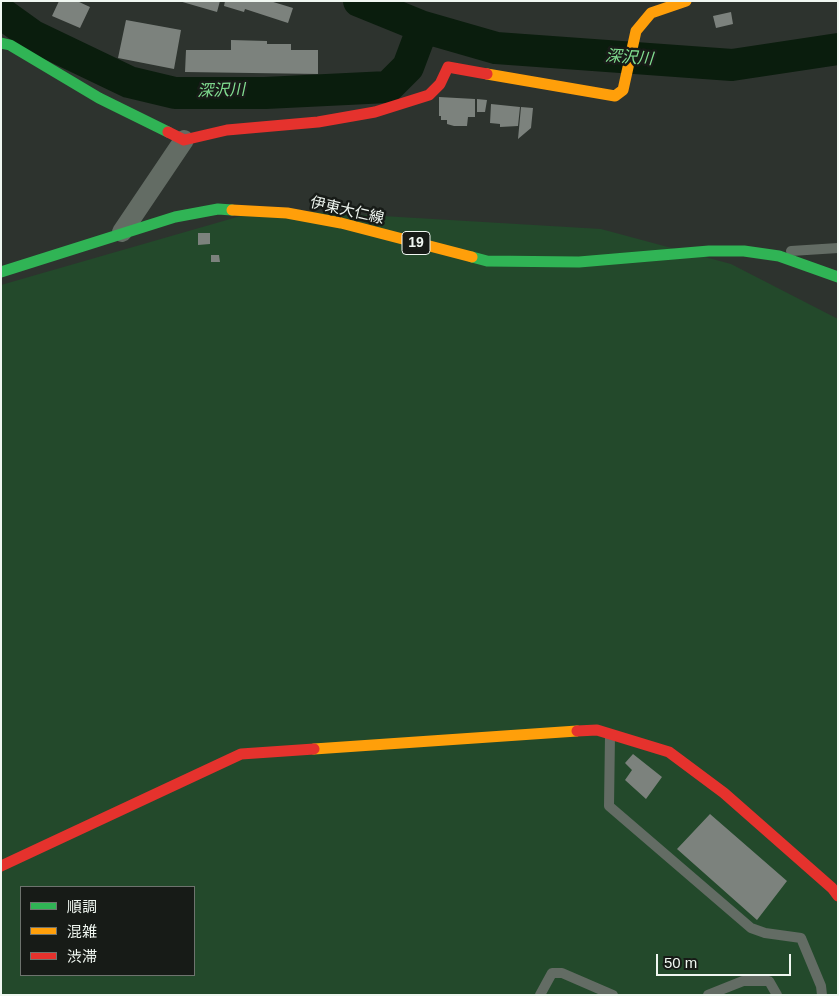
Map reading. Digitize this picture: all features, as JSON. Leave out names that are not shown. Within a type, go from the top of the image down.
[{"type":"street","points":[[1,43],[10,45],[99,98],[184,140],[227,130],[318,122],[375,112],[429,95],[440,84],[448,67],[615,96],[623,90],[636,31],[652,13],[686,1]]},
{"type":"street","points":[[122,232],[184,140]]},
{"type":"street","name":"伊東大仁線","points":[[1,272],[122,232],[175,217],[218,209],[249,209],[341,223],[487,261],[579,262],[709,251],[779,256],[824,270],[838,277]]},
{"type":"street","points":[[1,866],[241,754],[597,730],[669,752],[732,800],[832,888],[838,896]]},
{"type":"lane","points":[[768,254],[814,248],[838,248]]},
{"type":"lane","points":[[610,734],[609,806],[752,928],[765,933],[801,938],[821,986],[822,995]]},
{"type":"lane","points":[[540,995],[552,973],[562,973],[613,995]]},
{"type":"lane","points":[[708,995],[743,981],[769,981],[777,995]]},
{"type":"green space","points":[[265,209],[601,229],[731,264],[838,319],[838,995],[1,995],[1,285]]},
{"type":"building","points":[[59,1],[77,1],[90,7],[80,28],[52,16]]},
{"type":"building","points":[[179,1],[220,1],[217,12]]},
{"type":"building","points":[[225,1],[270,1],[293,8],[288,23],[245,9],[244,12],[224,6]]},
{"type":"building","points":[[731,12],[733,24],[716,28],[713,16]]},
{"type":"building","points":[[126,20],[181,30],[174,69],[118,58]]},
{"type":"building","points":[[231,40],[267,41],[267,44],[291,44],[291,50],[318,50],[318,74],[185,72],[186,50],[231,50]]},
{"type":"building","points":[[439,97],[475,99],[475,117],[468,117],[467,126],[447,124],[447,120],[441,120],[441,116],[439,116]]},
{"type":"building","points":[[477,99],[487,100],[485,112],[477,112]]},
{"type":"building","points":[[491,104],[520,107],[518,126],[500,127],[500,124],[490,123]]},
{"type":"building","points":[[521,107],[533,108],[531,128],[518,139]]},
{"type":"building","points":[[198,233],[210,233],[210,244],[198,245]]},
{"type":"building","points":[[211,255],[219,255],[220,262],[211,262]]},
{"type":"building","points":[[633,754],[662,777],[646,799],[625,780],[632,770],[625,763]]},
{"type":"building","points":[[710,814],[787,881],[757,920],[677,849]]},
{"type":"waterway","name":"深沢川","points":[[359,1],[423,27],[496,48],[732,65],[838,49]]},
{"type":"waterway","name":"深沢川","points":[[1,13],[33,36],[129,82],[175,93],[265,93],[388,87],[408,67],[423,27]]},
{"type":"traffic: fast","points":[[1,43],[10,45],[99,98],[168,132]]},
{"type":"traffic: fast","points":[[1,272],[175,217],[218,209],[232,210]]},
{"type":"traffic: fast","points":[[472,257],[487,261],[579,262],[709,251],[744,251],[779,256],[838,277]]},
{"type":"traffic: slow","points":[[487,74],[615,96],[623,90],[636,31],[651,13],[686,1]]},
{"type":"traffic: slow","points":[[232,210],[287,213],[341,223],[472,257]]},
{"type":"traffic: slow","points":[[314,749],[577,731]]},
{"type":"traffic: jam","points":[[168,132],[184,140],[227,130],[318,122],[375,112],[429,95],[440,84],[448,67],[487,74]]},
{"type":"traffic: jam","points":[[577,731],[597,730],[669,752],[724,793],[832,888],[838,896]]},
{"type":"traffic: jam","points":[[1,866],[241,754],[314,749]]}]
